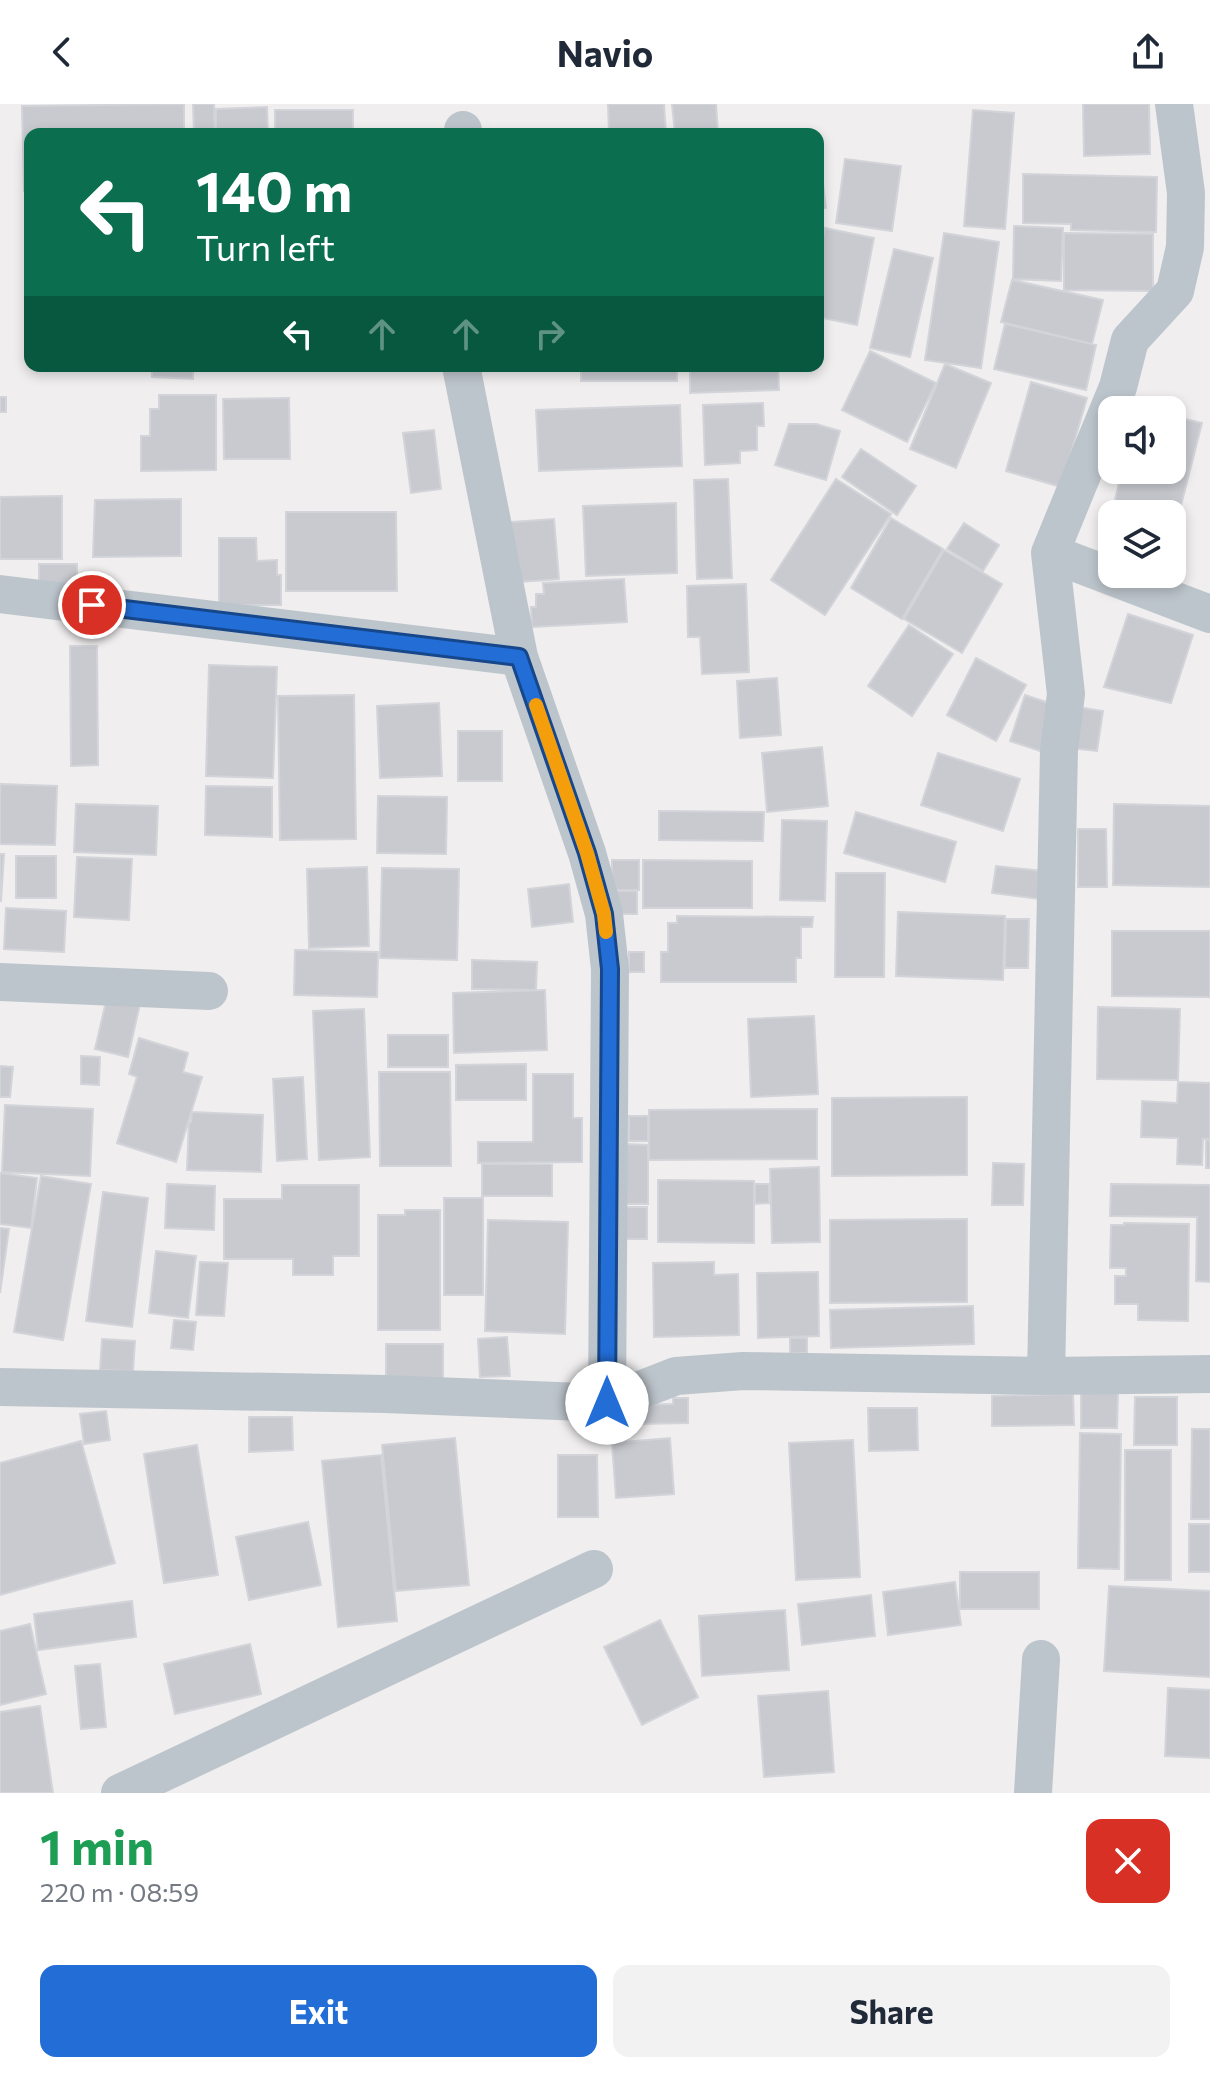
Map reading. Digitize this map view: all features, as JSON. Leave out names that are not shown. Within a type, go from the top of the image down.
[{"type":"street","points":[[1046,1376],[1059,750],[1066,694],[1050,553],[1118,387],[1130,340],[1175,291],[1185,247],[1186,193],[1174,104]]},
{"type":"street","points":[[462,372],[519,657],[587,853],[604,914],[610,969],[607,1403]]},
{"type":"street","points":[[1050,553],[1210,614]]},
{"type":"street","points":[[0,594],[519,657]]},
{"type":"street","points":[[0,982],[209,991]]},
{"type":"street","points":[[0,1387],[385,1394],[607,1403],[676,1376],[743,1371],[1046,1376],[1210,1374]]},
{"type":"street","points":[[120,1793],[594,1569]]},
{"type":"street","points":[[1033,1793],[1041,1659]]},
{"type":"building","points":[[184,104],[184,128],[24,128],[24,191],[22,106]]},
{"type":"building","points":[[193,104],[214,104],[215,128],[194,128]]},
{"type":"building","points":[[608,104],[664,104],[666,128],[609,128]]},
{"type":"building","points":[[672,104],[716,104],[718,128],[674,128]]},
{"type":"building","points":[[1083,104],[1149,104],[1150,154],[1084,156]]},
{"type":"building","points":[[267,107],[268,128],[216,128],[216,109]]},
{"type":"building","points":[[275,110],[353,110],[353,128],[275,128]]},
{"type":"building","points":[[973,110],[1014,113],[1005,229],[964,226]]},
{"type":"building","points":[[845,159],[901,166],[892,231],[836,223]]},
{"type":"building","points":[[1023,174],[1157,177],[1156,232],[1071,230],[1071,224],[1023,223]]},
{"type":"building","points":[[1014,226],[1063,228],[1061,281],[1013,279]]},
{"type":"building","points":[[825,228],[874,238],[857,325],[824,318]]},
{"type":"building","points":[[944,233],[999,242],[981,368],[925,360]]},
{"type":"building","points":[[1064,233],[1153,234],[1153,291],[1064,290]]},
{"type":"building","points":[[894,249],[933,258],[910,357],[870,348]]},
{"type":"building","points":[[1012,280],[1103,300],[1092,344],[1001,322]]},
{"type":"building","points":[[1005,324],[1096,345],[1086,390],[994,369]]},
{"type":"building","points":[[870,351],[936,383],[907,442],[842,410]]},
{"type":"building","points":[[945,364],[991,383],[956,468],[910,449]]},
{"type":"building","points":[[152,372],[193,372],[193,379],[152,377]]},
{"type":"building","points":[[581,372],[677,372],[677,381],[581,381]]},
{"type":"building","points":[[690,372],[778,372],[779,390],[690,393]]},
{"type":"building","points":[[1031,382],[1087,398],[1061,487],[1006,471]]},
{"type":"building","points":[[159,395],[216,395],[216,470],[141,471],[141,436],[150,436],[150,409],[159,409]]},
{"type":"building","points":[[0,397],[6,397],[6,412],[0,412]]},
{"type":"building","points":[[289,398],[290,459],[224,459],[223,399]]},
{"type":"building","points":[[763,403],[764,426],[757,426],[757,450],[740,451],[740,463],[705,465],[703,405]]},
{"type":"building","points":[[680,405],[682,466],[539,471],[536,410]]},
{"type":"building","points":[[1186,419],[1202,423],[1182,500],[1115,500],[1119,484],[1186,484]]},
{"type":"building","points":[[789,424],[816,424],[840,431],[826,480],[775,465]]},
{"type":"building","points":[[434,430],[441,489],[411,493],[403,433]]},
{"type":"building","points":[[861,449],[916,486],[897,515],[842,477]]},
{"type":"building","points":[[728,479],[732,578],[697,579],[694,480]]},
{"type":"building","points":[[836,479],[891,514],[825,615],[771,580]]},
{"type":"building","points":[[62,496],[62,559],[0,559],[0,497]]},
{"type":"building","points":[[181,499],[181,556],[93,557],[95,500]]},
{"type":"building","points":[[676,503],[677,573],[586,576],[583,506]]},
{"type":"building","points":[[286,512],[396,512],[397,591],[286,591]]},
{"type":"building","points":[[891,518],[943,549],[902,619],[851,588]]},
{"type":"building","points":[[554,519],[559,579],[504,583],[499,523]]},
{"type":"building","points":[[964,523],[999,545],[983,571],[947,549]]},
{"type":"building","points":[[219,538],[256,538],[257,561],[277,560],[277,575],[281,575],[281,605],[219,605]]},
{"type":"building","points":[[944,550],[1002,584],[962,653],[904,619]]},
{"type":"building","points":[[39,564],[77,564],[77,593],[39,593]]},
{"type":"building","points":[[624,579],[627,622],[532,627],[531,607],[536,607],[536,594],[544,594],[543,583]]},
{"type":"building","points":[[746,584],[749,672],[702,674],[700,637],[688,637],[687,586]]},
{"type":"building","points":[[1128,614],[1193,635],[1171,703],[1104,687]]},
{"type":"building","points":[[909,625],[953,654],[912,716],[868,686]]},
{"type":"building","points":[[70,646],[97,646],[98,765],[71,766]]},
{"type":"building","points":[[976,658],[1026,685],[996,741],[947,715]]},
{"type":"building","points":[[209,665],[277,667],[273,778],[206,776]]},
{"type":"building","points":[[777,678],[781,735],[740,738],[737,681]]},
{"type":"building","points":[[354,695],[356,839],[280,840],[278,696]]},
{"type":"building","points":[[1025,695],[1055,705],[1040,751],[1010,741]]},
{"type":"building","points":[[439,703],[442,776],[380,778],[377,706]]},
{"type":"building","points":[[1077,707],[1103,711],[1097,751],[1071,748]]},
{"type":"building","points":[[458,731],[502,731],[502,781],[458,781]]},
{"type":"building","points":[[822,747],[828,806],[767,812],[762,753]]},
{"type":"building","points":[[938,753],[1020,779],[1003,831],[921,805]]},
{"type":"building","points":[[0,784],[57,786],[55,845],[0,844]]},
{"type":"building","points":[[206,786],[272,787],[272,837],[205,835]]},
{"type":"building","points":[[378,796],[447,797],[446,854],[377,853]]},
{"type":"building","points":[[76,804],[158,806],[156,855],[74,852]]},
{"type":"building","points":[[1114,804],[1210,806],[1210,887],[1113,885]]},
{"type":"building","points":[[659,811],[764,812],[763,841],[659,840]]},
{"type":"building","points":[[856,812],[956,842],[945,882],[844,853]]},
{"type":"building","points":[[782,820],[827,821],[825,901],[780,900]]},
{"type":"building","points":[[1078,829],[1106,829],[1107,887],[1078,887]]},
{"type":"building","points":[[0,854],[4,854],[1,901],[0,901]]},
{"type":"building","points":[[16,856],[56,856],[56,898],[16,898]]},
{"type":"building","points":[[77,857],[132,859],[129,920],[74,917]]},
{"type":"building","points":[[612,860],[639,860],[639,890],[612,890]]},
{"type":"building","points":[[643,860],[752,861],[752,908],[643,908]]},
{"type":"building","points":[[996,866],[1042,871],[1039,899],[992,893]]},
{"type":"building","points":[[367,867],[369,946],[309,948],[307,869]]},
{"type":"building","points":[[382,868],[459,869],[457,960],[380,958]]},
{"type":"building","points":[[836,873],[885,873],[884,977],[835,977]]},
{"type":"building","points":[[569,884],[573,922],[532,927],[528,889]]},
{"type":"building","points":[[611,891],[637,891],[637,914],[611,914]]},
{"type":"building","points":[[6,908],[66,911],[64,952],[4,949]]},
{"type":"building","points":[[898,912],[1005,916],[1003,980],[896,976]]},
{"type":"building","points":[[677,916],[813,917],[812,927],[801,927],[801,958],[796,958],[796,982],[661,982],[661,952],[668,952],[668,923],[677,923]]},
{"type":"building","points":[[1006,919],[1029,919],[1028,968],[1005,968]]},
{"type":"building","points":[[1112,931],[1210,931],[1210,997],[1112,996]]},
{"type":"building","points":[[295,950],[378,952],[377,997],[294,995]]},
{"type":"building","points":[[629,952],[644,952],[644,972],[629,972]]},
{"type":"building","points":[[472,960],[537,962],[536,990],[472,989]]},
{"type":"building","points":[[545,990],[547,1050],[454,1053],[453,993]]},
{"type":"building","points":[[107,997],[140,1004],[128,1057],[95,1049]]},
{"type":"building","points":[[1098,1007],[1180,1009],[1178,1080],[1097,1079]]},
{"type":"building","points":[[364,1009],[370,1157],[319,1160],[313,1011]]},
{"type":"building","points":[[814,1016],[818,1094],[751,1097],[748,1019]]},
{"type":"building","points":[[388,1035],[448,1035],[448,1067],[388,1067]]},
{"type":"building","points":[[139,1038],[188,1053],[183,1072],[202,1077],[176,1162],[117,1143],[137,1077],[129,1074]]},
{"type":"building","points":[[81,1056],[100,1057],[99,1085],[81,1084]]},
{"type":"building","points":[[526,1064],[526,1100],[456,1100],[456,1065]]},
{"type":"building","points":[[0,1066],[13,1067],[10,1097],[0,1097]]},
{"type":"building","points":[[379,1072],[450,1072],[451,1166],[380,1166]]},
{"type":"building","points":[[533,1074],[573,1074],[573,1118],[582,1118],[582,1162],[478,1163],[478,1142],[533,1142]]},
{"type":"building","points":[[303,1077],[307,1159],[277,1161],[273,1079]]},
{"type":"building","points":[[1178,1082],[1210,1083],[1210,1139],[1203,1139],[1202,1165],[1177,1164],[1178,1138],[1141,1137],[1142,1101],[1177,1103]]},
{"type":"building","points":[[967,1097],[967,1175],[832,1176],[832,1098]]},
{"type":"building","points":[[5,1105],[93,1109],[90,1176],[2,1172]]},
{"type":"building","points":[[817,1109],[817,1159],[649,1160],[649,1110]]},
{"type":"building","points":[[192,1112],[263,1115],[261,1172],[187,1170]]},
{"type":"building","points":[[629,1116],[648,1116],[648,1141],[629,1141]]},
{"type":"building","points":[[1206,1140],[1210,1140],[1210,1168],[1206,1168]]},
{"type":"building","points":[[623,1144],[648,1145],[648,1204],[622,1204]]},
{"type":"building","points":[[993,1163],[1024,1164],[1023,1205],[992,1205]]},
{"type":"building","points":[[482,1164],[552,1164],[552,1196],[482,1196]]},
{"type":"building","points":[[819,1167],[820,1242],[772,1243],[770,1169]]},
{"type":"building","points":[[0,1173],[37,1178],[31,1228],[0,1224]]},
{"type":"building","points":[[41,1176],[91,1184],[63,1340],[14,1332]]},
{"type":"building","points":[[658,1180],[754,1181],[754,1243],[658,1242]]},
{"type":"building","points":[[167,1184],[215,1186],[214,1230],[165,1228]]},
{"type":"building","points":[[755,1184],[769,1184],[769,1203],[755,1204]]},
{"type":"building","points":[[1111,1184],[1210,1185],[1210,1282],[1196,1281],[1197,1217],[1110,1216]]},
{"type":"building","points":[[282,1185],[359,1185],[359,1256],[333,1256],[333,1275],[293,1275],[293,1259],[224,1259],[224,1199],[282,1199]]},
{"type":"building","points":[[103,1192],[148,1198],[132,1327],[86,1321]]},
{"type":"building","points":[[444,1198],[483,1198],[483,1295],[444,1295]]},
{"type":"building","points":[[622,1207],[647,1207],[647,1239],[622,1239]]},
{"type":"building","points":[[405,1210],[440,1210],[440,1330],[378,1330],[378,1215],[405,1215]]},
{"type":"building","points":[[967,1219],[967,1302],[830,1303],[830,1220]]},
{"type":"building","points":[[488,1220],[568,1222],[565,1334],[485,1331]]},
{"type":"building","points":[[1189,1224],[1188,1321],[1138,1320],[1138,1304],[1115,1304],[1115,1276],[1126,1276],[1126,1268],[1110,1268],[1111,1225]]},
{"type":"building","points":[[0,1228],[9,1229],[0,1293]]},
{"type":"building","points":[[156,1251],[196,1256],[188,1318],[149,1313]]},
{"type":"building","points":[[200,1262],[228,1263],[224,1316],[196,1315]]},
{"type":"building","points":[[714,1262],[714,1275],[738,1274],[739,1335],[654,1337],[653,1263]]},
{"type":"building","points":[[818,1272],[819,1336],[758,1338],[757,1273]]},
{"type":"building","points":[[973,1306],[974,1344],[831,1348],[830,1310]]},
{"type":"building","points":[[174,1320],[196,1322],[193,1350],[171,1348]]},
{"type":"building","points":[[507,1337],[510,1376],[480,1377],[478,1339]]},
{"type":"building","points":[[790,1338],[807,1338],[807,1353],[790,1353]]},
{"type":"building","points":[[102,1339],[135,1341],[133,1371],[100,1370]]},
{"type":"building","points":[[386,1344],[443,1344],[443,1385],[386,1385]]},
{"type":"building","points":[[1081,1393],[1118,1393],[1117,1428],[1081,1428]]},
{"type":"building","points":[[1073,1394],[1074,1425],[992,1426],[992,1396]]},
{"type":"building","points":[[1135,1397],[1177,1397],[1177,1445],[1134,1445]]},
{"type":"building","points":[[673,1398],[688,1398],[688,1423],[635,1424],[635,1405],[673,1404]]},
{"type":"building","points":[[597,1408],[618,1408],[619,1440],[597,1441]]},
{"type":"building","points":[[868,1408],[917,1408],[918,1450],[869,1451]]},
{"type":"building","points":[[106,1411],[110,1440],[84,1444],[80,1414]]},
{"type":"building","points":[[249,1417],[292,1417],[293,1450],[249,1452]]},
{"type":"building","points":[[1192,1429],[1210,1429],[1210,1519],[1191,1519]]},
{"type":"building","points":[[1080,1433],[1121,1434],[1119,1569],[1078,1568]]},
{"type":"building","points":[[455,1438],[469,1585],[396,1591],[382,1445]]},
{"type":"building","points":[[670,1438],[674,1494],[616,1498],[612,1443]]},
{"type":"building","points":[[853,1440],[860,1577],[796,1580],[789,1443]]},
{"type":"building","points":[[81,1441],[115,1563],[0,1595],[0,1463]]},
{"type":"building","points":[[197,1445],[218,1575],[164,1583],[144,1454]]},
{"type":"building","points":[[1125,1450],[1171,1450],[1171,1580],[1125,1580]]},
{"type":"building","points":[[381,1455],[397,1621],[338,1627],[322,1461]]},
{"type":"building","points":[[558,1455],[597,1455],[598,1517],[558,1517]]},
{"type":"building","points":[[308,1522],[321,1585],[249,1600],[236,1537]]},
{"type":"building","points":[[1189,1524],[1210,1524],[1210,1572],[1189,1572]]},
{"type":"building","points":[[960,1572],[1039,1572],[1039,1609],[960,1609]]},
{"type":"building","points":[[955,1582],[961,1625],[888,1635],[883,1592]]},
{"type":"building","points":[[1109,1586],[1210,1591],[1210,1677],[1104,1671]]},
{"type":"building","points":[[871,1595],[875,1636],[802,1645],[798,1604]]},
{"type":"building","points":[[132,1601],[136,1637],[38,1650],[34,1614]]},
{"type":"building","points":[[785,1610],[789,1670],[702,1676],[699,1616]]},
{"type":"building","points":[[660,1620],[698,1697],[642,1725],[604,1647]]},
{"type":"building","points":[[30,1624],[46,1694],[0,1705],[0,1631]]},
{"type":"building","points":[[250,1644],[261,1694],[175,1714],[164,1664]]},
{"type":"building","points":[[100,1664],[106,1727],[81,1729],[75,1666]]},
{"type":"building","points":[[1168,1688],[1210,1690],[1210,1758],[1165,1756]]},
{"type":"building","points":[[828,1691],[834,1772],[764,1777],[758,1696]]},
{"type":"building","points":[[40,1706],[53,1793],[0,1793],[0,1712]]},
{"type":"slow traffic","points":[[536,705],[587,853],[606,932]]},
{"type":"route","points":[[92,605],[519,657],[587,853],[604,914],[610,969],[607,1403]]}]
